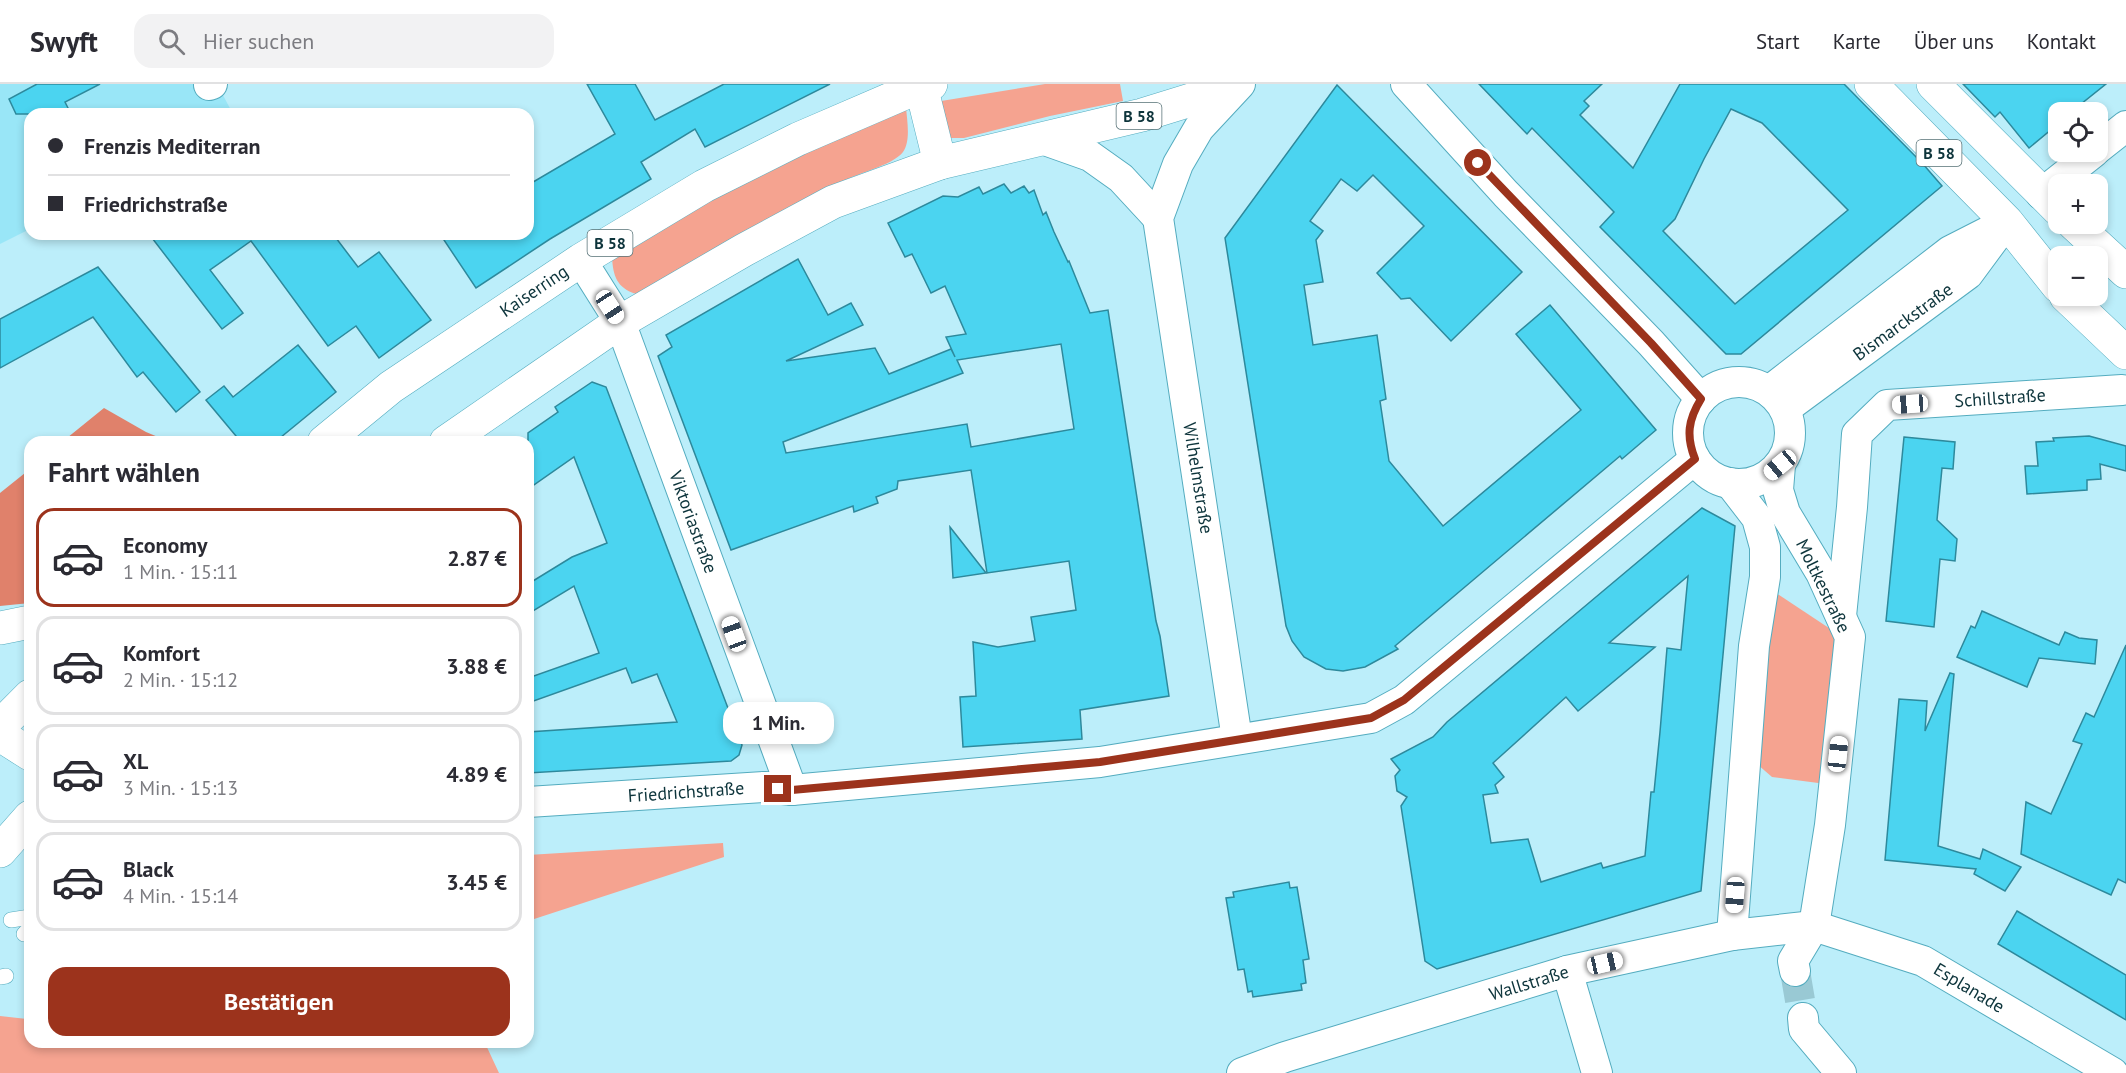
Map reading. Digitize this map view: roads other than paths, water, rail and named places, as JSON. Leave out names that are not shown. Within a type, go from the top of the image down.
[{"type":"main road","name":"B 58","points":[[455,436],[620,322],[744,249],[833,202],[940,163],[1142,115],[1210,94],[1233,84]]},
{"type":"main road","name":"B 58","points":[[1871,84],[2007,222],[2048,273]]},
{"type":"main road","name":"B 58","points":[[1933,84],[2048,199]]},
{"type":"main road","points":[[925,85],[940,163]]},
{"type":"main road","name":"Kaiserring","points":[[331,436],[391,387],[581,260],[704,186],[798,139],[925,85]]},
{"type":"main road","points":[[2007,222],[2048,202]]},
{"type":"main road","points":[[2084,234],[2126,272]]},
{"type":"main road","points":[[2077,306],[2126,353]]},
{"type":"main road","points":[[0,628],[24,623]]},
{"type":"main road","points":[[0,726],[24,702]]},
{"type":"main road","points":[[0,735],[24,750]]},
{"type":"street","name":"Wilhelmstraße","points":[[1238,739],[1158,218],[1178,164],[1199,128],[1240,84]]},
{"type":"street","points":[[1406,84],[1506,194],[1651,343],[1701,399]]},
{"type":"street","points":[[2108,140],[2126,126]]},
{"type":"street","points":[[1042,139],[1090,156],[1121,178],[1158,218]]},
{"type":"street","points":[[2074,174],[2084,162]]},
{"type":"street","name":"Bismarckstraße","points":[[1777,400],[1968,274],[2007,222]]},
{"type":"street","name":"Viktoriastraße","points":[[581,260],[620,322],[792,790]]},
{"type":"street","points":[[1741,381],[1756,384],[1777,400],[1791,431],[1788,449],[1780,465],[1764,478],[1747,485],[1716,479],[1704,470],[1695,459],[1689,444],[1688,428],[1692,412],[1701,399],[1712,389],[1726,383],[1741,381]]},
{"type":"street","name":"Schillstraße","points":[[1841,616],[1857,434],[1887,405],[2122,390]]},
{"type":"street","points":[[1238,739],[1371,718],[1404,700],[1695,459]]},
{"type":"street","name":"Moltkestraße","points":[[1780,465],[1778,490],[1785,513],[1821,573],[1850,637],[1830,825],[1814,926]]},
{"type":"street","name":"Moltkestraße","points":[[1730,483],[1757,518],[1765,547],[1765,577],[1754,646],[1732,935]]},
{"type":"street","name":"Friedrichstraße","points":[[534,802],[764,787],[792,790],[1100,762],[1238,739]]},
{"type":"street","points":[[1795,971],[1793,961],[1814,926]]},
{"type":"street","name":"Wallstraße","points":[[1242,1073],[1285,1056],[1567,971],[1732,935],[1814,926]]},
{"type":"street","name":"Esplanade","points":[[1814,926],[1923,961],[2113,1073]]},
{"type":"street","points":[[1567,971],[1597,1073]]},
{"type":"street","points":[[1803,1018],[1804,1029],[1841,1073]]},
{"type":"lane","points":[[11,920],[24,918]]},
{"type":"tunnel","points":[[1795,971],[1803,1018]]}]
